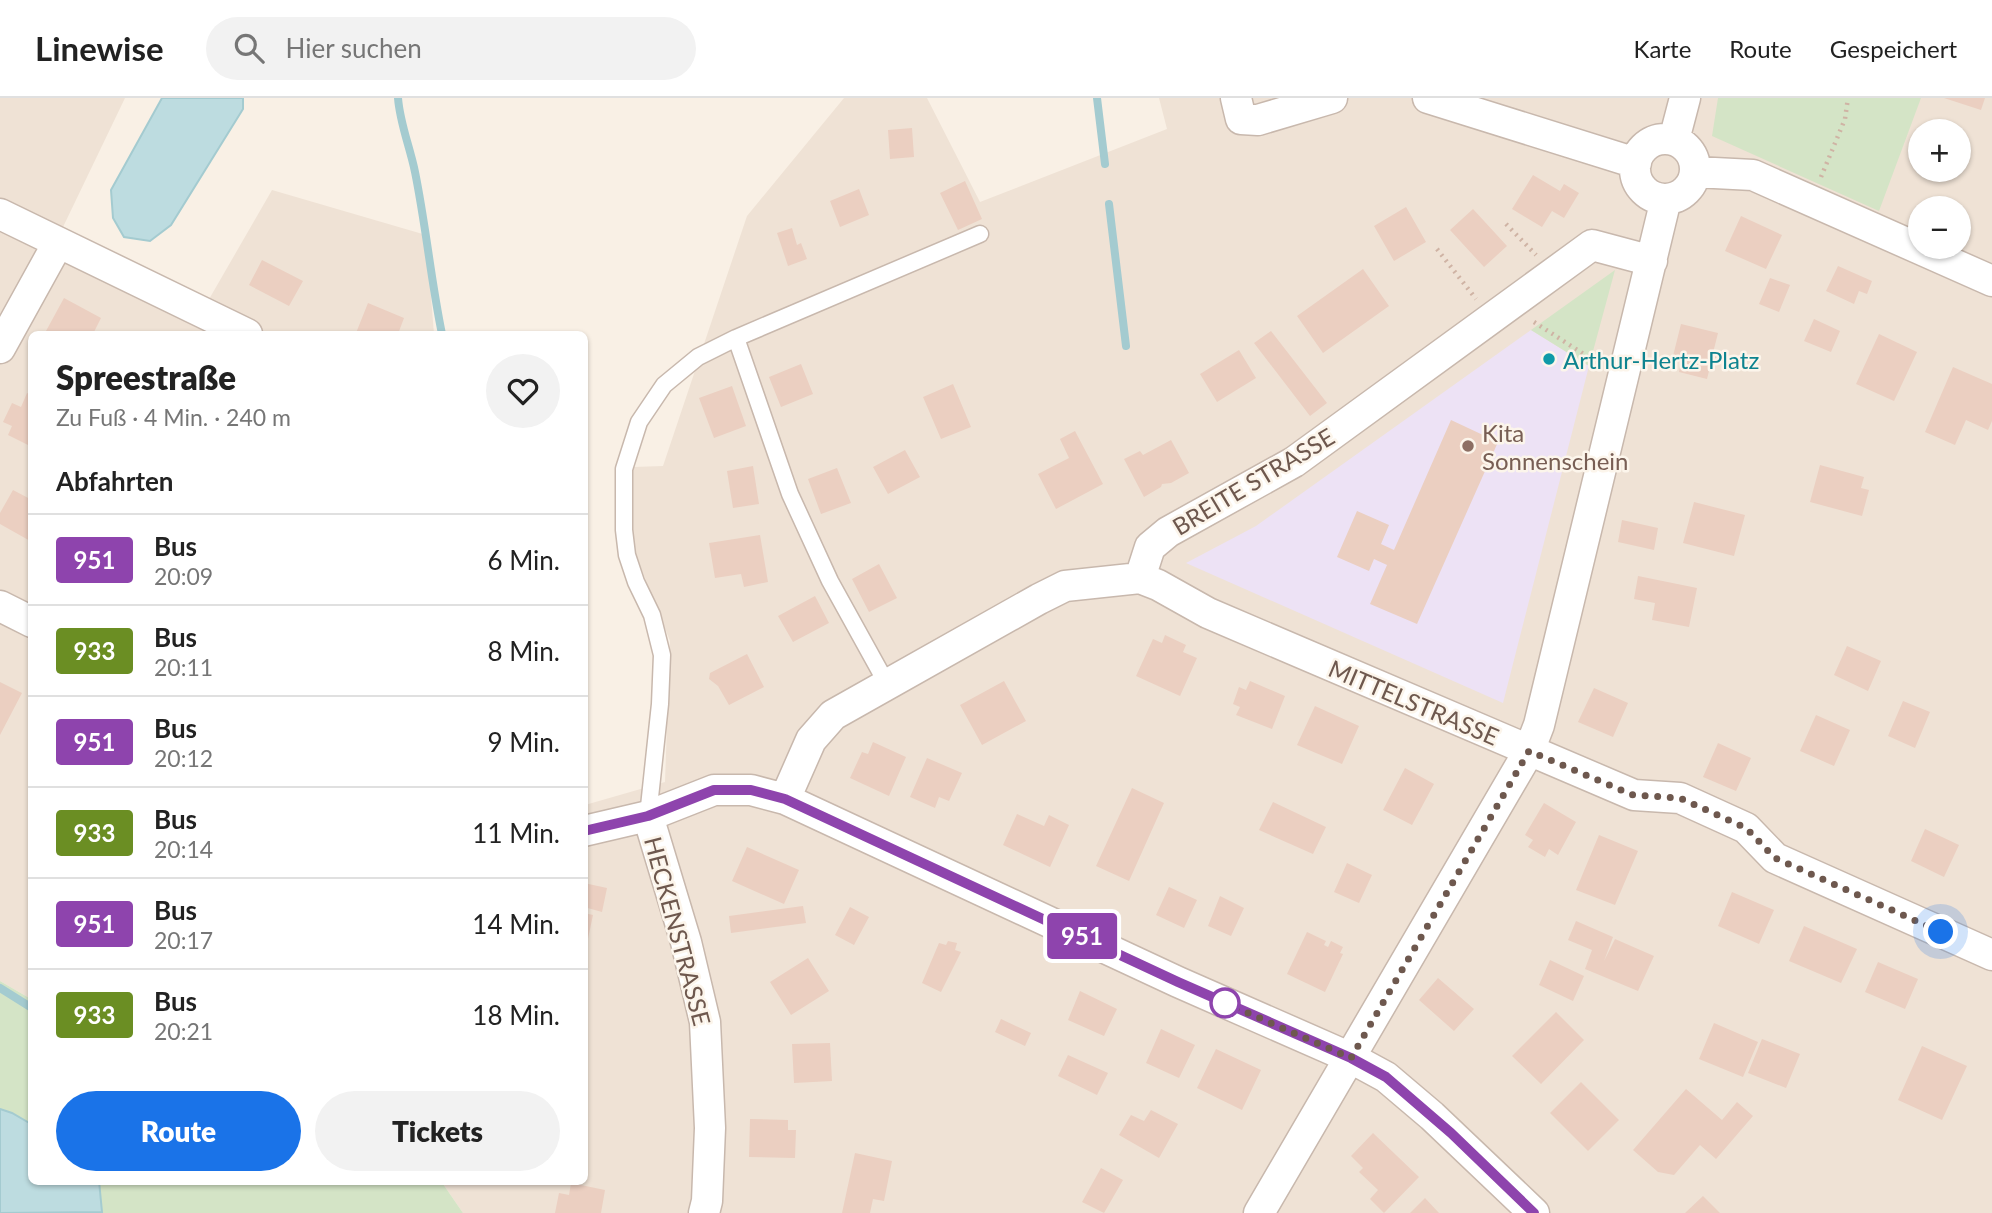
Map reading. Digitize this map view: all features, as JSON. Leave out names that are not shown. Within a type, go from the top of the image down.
[{"type":"street","points":[[1239,108],[1258,120],[1332,98]]},
{"type":"street","points":[[1429,98],[1636,163]]},
{"type":"street","points":[[1674,140],[1685,98]]},
{"type":"street","points":[[1674,140],[1685,147],[1693,158],[1695,172],[1692,182],[1686,191],[1677,197],[1653,197],[1642,188],[1636,177],[1639,153],[1654,141],[1674,140]]},
{"type":"street","points":[[1695,172],[1753,175],[1992,281]]},
{"type":"street","points":[[1259,1213],[1529,751],[1539,725],[1666,199]]},
{"type":"street","points":[[0,214],[241,331]]},
{"type":"street","points":[[0,348],[58,243]]},
{"type":"street","name":"BREITE STRASSE","points":[[1140,578],[1150,547],[1168,531],[1294,462],[1592,245],[1652,261]]},
{"type":"street","points":[[785,799],[811,740],[833,715],[1039,598],[1065,586],[1140,578]]},
{"type":"street","name":"MITTELSTRASSE","points":[[1140,578],[1208,613],[1633,795],[1680,798],[1746,828],[1775,858],[1992,955]]},
{"type":"street","points":[[0,606],[28,620]]},
{"type":"street","points":[[588,830],[648,816],[714,790],[751,790],[785,799],[1178,982],[1351,1058],[1386,1077],[1451,1133],[1534,1213]]},
{"type":"street","name":"HECKENSTRASSE","points":[[648,816],[705,1021],[710,1128],[707,1201],[704,1213]]},
{"type":"lane","points":[[648,816],[660,704],[662,655],[652,615],[627,555],[624,530],[624,469],[639,422],[664,385],[698,357],[736,338],[980,234]]},
{"type":"lane","points":[[736,338],[790,494],[830,581],[887,684]]},
{"type":"path","points":[[1811,201],[1845,119],[1848,98]]},
{"type":"path","points":[[1506,224],[1553,274]]},
{"type":"path","points":[[1437,249],[1501,312],[1597,362],[1598,367],[1623,375]]},
{"type":"shaded area","points":[[0,98],[125,98],[63,227],[208,301],[272,190],[426,235],[434,331],[28,331],[28,997],[0,981]]},
{"type":"shaded area","points":[[844,98],[927,98],[980,202],[1167,129],[1159,98],[1992,98],[1992,1213],[463,1213],[444,1185],[588,1185],[588,804],[665,782],[670,641],[629,538],[633,467],[663,466],[747,216]]},
{"type":"shaded area","name":"Kita Sonnenschein","points":[[1531,330],[1589,366],[1503,703],[1186,563],[1256,526]]},
{"type":"green space","points":[[1718,98],[1921,98],[1913,119],[1908,119],[1908,133],[1879,211],[1712,136]]},
{"type":"green space","points":[[1615,270],[1589,366],[1531,330]]},
{"type":"green space","points":[[0,981],[28,997],[28,1122],[0,1109]]},
{"type":"green space","points":[[99,1185],[444,1185],[463,1213],[101,1213]]},
{"type":"water","points":[[162,98],[243,98],[243,109],[171,225],[150,241],[124,237],[113,218],[111,190]]},
{"type":"water","points":[[0,1109],[28,1122],[28,1185],[99,1185],[102,1212],[0,1213]]},
{"type":"building","points":[[1944,98],[1985,98],[1981,110]]},
{"type":"building","points":[[912,128],[914,157],[890,159],[888,130]]},
{"type":"building","points":[[1533,175],[1560,191],[1564,184],[1579,193],[1564,218],[1552,211],[1542,227],[1512,209]]},
{"type":"building","points":[[965,181],[982,219],[958,230],[940,193]]},
{"type":"building","points":[[859,189],[869,215],[840,227],[830,201]]},
{"type":"building","points":[[1406,207],[1426,242],[1394,261],[1374,226]]},
{"type":"building","points":[[1473,209],[1507,246],[1484,267],[1450,230]]},
{"type":"building","points":[[1741,216],[1782,235],[1766,269],[1725,251]]},
{"type":"building","points":[[792,228],[797,245],[801,243],[807,259],[788,266],[777,233]]},
{"type":"building","points":[[262,260],[303,281],[289,306],[249,285]]},
{"type":"building","points":[[1838,266],[1872,281],[1867,294],[1859,291],[1854,304],[1826,291]]},
{"type":"building","points":[[1363,269],[1389,306],[1323,353],[1297,316]]},
{"type":"building","points":[[1770,278],[1790,285],[1779,312],[1759,304]]},
{"type":"building","points":[[64,298],[101,318],[94,331],[46,331]]},
{"type":"building","points":[[368,303],[404,318],[399,331],[357,331]]},
{"type":"building","points":[[1814,319],[1840,331],[1831,352],[1804,341]]},
{"type":"building","points":[[1681,324],[1718,333],[1713,353],[1717,354],[1714,368],[1710,367],[1707,379],[1679,372],[1681,362],[1672,360]]},
{"type":"building","points":[[1271,331],[1327,403],[1310,416],[1254,343]]},
{"type":"building","points":[[1879,334],[1917,352],[1894,401],[1856,384]]},
{"type":"building","points":[[1239,350],[1256,378],[1217,402],[1200,374]]},
{"type":"building","points":[[801,364],[813,394],[781,407],[769,377]]},
{"type":"building","points":[[1953,367],[1992,384],[1992,421],[1988,430],[1966,420],[1955,445],[1925,432]]},
{"type":"building","points":[[953,384],[971,427],[941,439],[923,397]]},
{"type":"building","points":[[732,386],[746,426],[714,438],[699,398]]},
{"type":"building","points":[[28,393],[28,445],[8,435],[12,426],[3,422],[12,403],[21,407]]},
{"type":"building","points":[[1451,420],[1498,442],[1417,624],[1370,604],[1387,565],[1374,559],[1369,571],[1337,557],[1357,511],[1389,525],[1381,544],[1394,550]]},
{"type":"building","points":[[1075,431],[1103,484],[1056,509],[1038,474],[1069,458],[1060,439]]},
{"type":"building","points":[[1171,440],[1189,473],[1171,483],[1162,484],[1144,497],[1124,459],[1140,451],[1143,455]]},
{"type":"building","points":[[905,450],[920,477],[888,494],[873,467]]},
{"type":"building","points":[[1820,465],[1864,477],[1861,488],[1869,490],[1862,516],[1810,502]]},
{"type":"building","points":[[753,466],[759,504],[733,508],[727,471]]},
{"type":"building","points":[[837,468],[851,503],[821,514],[808,479]]},
{"type":"building","points":[[13,490],[28,498],[28,540],[0,524],[0,513]]},
{"type":"building","points":[[1694,502],[1745,515],[1734,556],[1683,543]]},
{"type":"building","points":[[1622,520],[1658,528],[1654,550],[1618,542]]},
{"type":"building","points":[[760,535],[768,582],[744,587],[741,574],[715,578],[709,543]]},
{"type":"building","points":[[879,564],[897,598],[869,612],[852,579]]},
{"type":"building","points":[[1638,576],[1697,588],[1689,627],[1652,620],[1655,603],[1634,599]]},
{"type":"building","points":[[815,596],[829,623],[793,642],[778,616]]},
{"type":"building","points":[[1165,635],[1186,645],[1183,652],[1197,658],[1180,696],[1136,676],[1153,639],[1162,643]]},
{"type":"building","points":[[1847,646],[1881,661],[1868,691],[1834,675]]},
{"type":"building","points":[[747,654],[764,687],[729,705],[718,686],[709,679],[710,673]]},
{"type":"building","points":[[1004,681],[1026,721],[982,745],[960,705]]},
{"type":"building","points":[[1250,681],[1285,696],[1272,729],[1236,715],[1240,707],[1233,704],[1239,687],[1246,690]]},
{"type":"building","points":[[0,682],[22,693],[0,735]]},
{"type":"building","points":[[1594,688],[1628,703],[1613,737],[1578,722]]},
{"type":"building","points":[[1903,701],[1930,712],[1915,748],[1888,736]]},
{"type":"building","points":[[1315,706],[1359,726],[1342,764],[1297,745]]},
{"type":"building","points":[[1816,715],[1850,730],[1834,766],[1800,751]]},
{"type":"building","points":[[873,742],[906,757],[889,796],[850,778],[862,752],[868,754]]},
{"type":"building","points":[[1718,743],[1751,758],[1736,791],[1703,777]]},
{"type":"building","points":[[927,758],[962,773],[949,801],[939,797],[935,808],[910,797]]},
{"type":"building","points":[[1405,768],[1434,784],[1412,825],[1383,810]]},
{"type":"building","points":[[1132,788],[1164,803],[1129,881],[1096,866]]},
{"type":"building","points":[[1273,802],[1326,827],[1313,854],[1259,830]]},
{"type":"building","points":[[1544,803],[1576,822],[1558,855],[1549,849],[1545,857],[1528,847],[1533,840],[1525,835]]},
{"type":"building","points":[[1017,814],[1044,826],[1049,815],[1069,825],[1050,867],[1003,845]]},
{"type":"building","points":[[1925,829],[1959,845],[1944,877],[1911,861]]},
{"type":"building","points":[[1599,835],[1638,851],[1615,905],[1576,890]]},
{"type":"building","points":[[747,847],[799,870],[784,904],[732,881]]},
{"type":"building","points":[[1347,863],[1372,875],[1359,903],[1334,892]]},
{"type":"building","points":[[588,884],[607,888],[602,912],[588,908]]},
{"type":"building","points":[[1169,887],[1197,900],[1184,928],[1156,915]]},
{"type":"building","points":[[1732,892],[1774,910],[1759,944],[1718,926]]},
{"type":"building","points":[[1220,896],[1244,908],[1231,936],[1208,926]]},
{"type":"building","points":[[803,906],[806,923],[731,933],[729,916]]},
{"type":"building","points":[[850,907],[869,917],[854,945],[835,935]]},
{"type":"building","points":[[588,914],[593,915],[588,939]]},
{"type":"building","points":[[1576,921],[1613,937],[1604,961],[1615,939],[1654,956],[1638,991],[1585,969],[1592,950],[1568,940]]},
{"type":"building","points":[[1804,926],[1857,949],[1841,983],[1789,961]]},
{"type":"building","points":[[1307,932],[1326,941],[1324,945],[1328,947],[1331,941],[1343,947],[1340,953],[1343,954],[1325,992],[1287,974]]},
{"type":"building","points":[[948,941],[957,943],[955,950],[961,952],[941,992],[922,983],[939,943],[946,945]]},
{"type":"building","points":[[808,958],[829,991],[791,1015],[770,982]]},
{"type":"building","points":[[1550,960],[1584,976],[1573,1001],[1539,985]]},
{"type":"building","points":[[1878,962],[1918,979],[1905,1009],[1865,992]]},
{"type":"building","points":[[1438,978],[1474,1009],[1454,1031],[1419,1000]]},
{"type":"building","points":[[1080,991],[1117,1009],[1104,1036],[1068,1020]]},
{"type":"building","points":[[1556,1012],[1584,1040],[1541,1084],[1512,1056]]},
{"type":"building","points":[[1001,1019],[1031,1033],[1025,1046],[995,1032]]},
{"type":"building","points":[[1714,1023],[1758,1042],[1743,1077],[1699,1059]]},
{"type":"building","points":[[1161,1029],[1195,1045],[1179,1078],[1146,1063]]},
{"type":"building","points":[[1762,1039],[1800,1054],[1786,1088],[1748,1073]]},
{"type":"building","points":[[830,1043],[832,1081],[794,1083],[792,1044]]},
{"type":"building","points":[[1922,1046],[1967,1066],[1942,1120],[1898,1100]]},
{"type":"building","points":[[1216,1049],[1261,1070],[1242,1110],[1197,1088]]},
{"type":"building","points":[[1068,1055],[1108,1073],[1097,1095],[1058,1076]]},
{"type":"building","points":[[1581,1082],[1619,1120],[1588,1151],[1550,1113]]},
{"type":"building","points":[[1686,1089],[1722,1120],[1737,1102],[1753,1116],[1716,1159],[1700,1145],[1674,1175],[1658,1172],[1633,1150]]},
{"type":"building","points":[[1151,1110],[1178,1124],[1159,1158],[1119,1135],[1131,1115],[1144,1121]]},
{"type":"building","points":[[750,1119],[788,1120],[788,1130],[796,1130],[795,1158],[749,1157]]},
{"type":"building","points":[[1373,1133],[1419,1177],[1384,1213],[1370,1199],[1378,1190],[1359,1172],[1363,1168],[1351,1156]]},
{"type":"building","points":[[855,1153],[892,1161],[884,1201],[873,1199],[870,1213],[842,1213]]},
{"type":"building","points":[[1101,1168],[1123,1180],[1104,1213],[1082,1202]]},
{"type":"building","points":[[571,1185],[605,1190],[601,1213],[555,1213],[559,1193],[569,1195]]},
{"type":"building","points":[[1703,1196],[1720,1213],[1685,1213]]},
{"type":"building","points":[[1425,1198],[1439,1213],[1410,1213]]},
{"type":"waterway","points":[[398,98],[419,192],[441,331]]},
{"type":"waterway","points":[[1097,98],[1105,164]]},
{"type":"waterway","points":[[1109,204],[1126,346]]},
{"type":"waterway","points":[[0,988],[28,1006]]},
{"type":"bus line","name":"951","points":[[588,830],[648,816],[714,790],[751,790],[785,799],[1178,982],[1351,1058],[1386,1077],[1451,1133],[1534,1213]]},
{"type":"place","name":"Arthur-Hertz-Platz","points":[[1549,359]]},
{"type":"place","name":"Kita Sonnenschein","points":[[1468,446]]},
{"type":"route","points":[[1225,1003],[1351,1058],[1529,751],[1633,795],[1680,798],[1746,828],[1775,858],[1941,932]]}]
